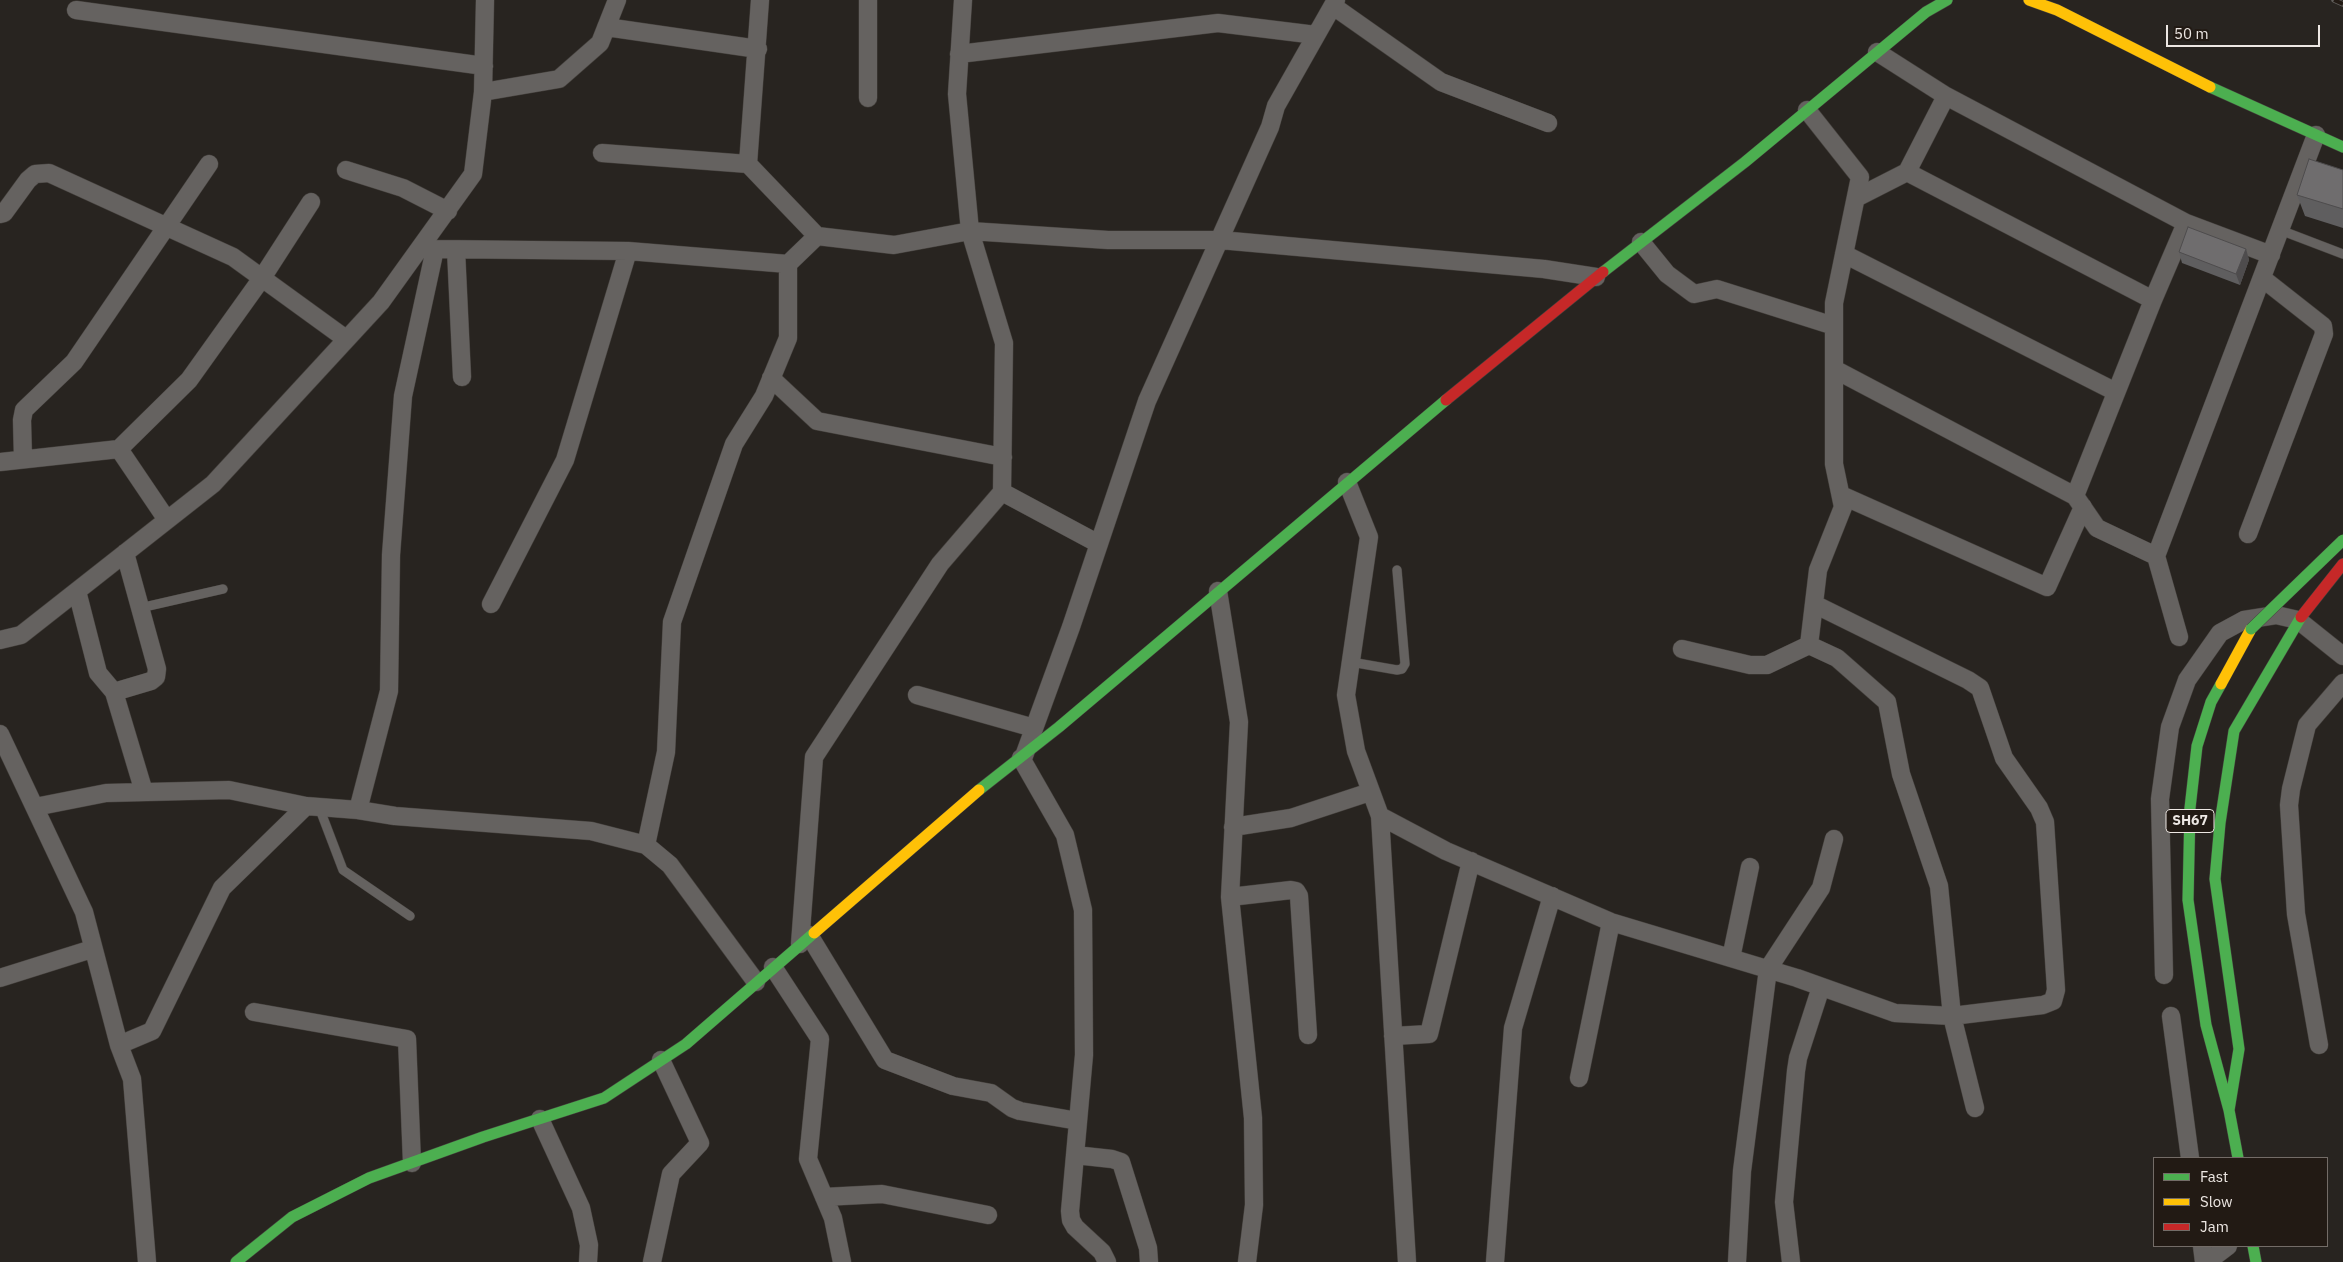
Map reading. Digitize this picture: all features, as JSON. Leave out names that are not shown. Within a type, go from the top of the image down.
[{"type":"main road","points":[[236,1262],[292,1217],[369,1178],[540,1118],[604,1098],[686,1044],[772,967],[954,811],[1022,757],[1347,482],[1596,277],[1807,110],[1926,12],[1947,0]]},
{"type":"main road","points":[[2029,0],[2057,10],[2249,106],[2343,147]]},
{"type":"main road","name":"SH67","points":[[2238,1157],[2229,1110],[2206,1025],[2188,900],[2190,808],[2197,746],[2211,702],[2251,629],[2343,540]]},
{"type":"main road","points":[[2229,1110],[2239,1049],[2215,879],[2220,823],[2234,731],[2298,620],[2341,568]]},
{"type":"main road","points":[[2254,1247],[2256,1262]]},
{"type":"street","points":[[0,640],[22,635],[213,484],[381,302],[428,247],[448,211],[473,174],[483,92],[485,0]]},
{"type":"street","points":[[483,92],[559,79],[600,43],[617,0]]},
{"type":"street","points":[[748,164],[758,48],[760,0]]},
{"type":"street","points":[[868,0],[868,98]]},
{"type":"street","points":[[963,0],[957,94],[970,231],[1004,343],[1002,492],[940,564],[814,757],[804,940],[885,1060],[954,1086],[996,1095],[1012,1108],[1020,1111],[1078,1121]]},
{"type":"street","points":[[1107,1262],[1102,1252],[1071,1220],[1084,1055],[1083,910],[1066,835],[1022,757],[1072,627],[1147,401],[1270,127],[1276,106],[1334,3],[1441,82],[1548,123]]},
{"type":"street","points":[[76,10],[484,66]]},
{"type":"street","points":[[959,54],[1218,23],[1316,35]]},
{"type":"street","points":[[606,27],[758,48]]},
{"type":"street","points":[[1877,52],[1946,96],[2186,223],[2271,256]]},
{"type":"street","points":[[1856,198],[1908,172],[1946,96]]},
{"type":"street","points":[[1807,110],[1860,177],[1834,303],[1834,464],[1843,506],[1818,570],[1809,645]]},
{"type":"street","points":[[2179,637],[2156,556],[2316,135]]},
{"type":"street","points":[[602,153],[748,164],[817,236],[894,245],[970,231],[1108,240],[1220,240],[1544,269],[1596,277]]},
{"type":"street","points":[[23,459],[22,420],[24,410],[74,362],[168,227],[209,164]]},
{"type":"street","points":[[346,170],[404,188],[448,211]]},
{"type":"street","points":[[1908,172],[2153,300]]},
{"type":"street","points":[[0,214],[4,213],[28,180],[35,174],[49,173],[233,257],[346,339]]},
{"type":"street","points":[[0,462],[119,449],[189,380],[262,278],[311,202]]},
{"type":"street","points":[[1841,495],[2047,587],[2079,502],[2116,392],[2186,223]]},
{"type":"street","points":[[646,845],[666,752],[672,622],[734,444],[764,396],[788,338],[788,264],[817,236]]},
{"type":"street","points":[[1641,242],[1667,274],[1694,294],[1717,289],[1834,326]]},
{"type":"street","points":[[428,247],[456,250],[628,251],[788,264]]},
{"type":"street","points":[[358,810],[389,691],[391,555],[403,396],[428,247]]},
{"type":"street","points":[[456,250],[462,377]]},
{"type":"street","points":[[491,604],[565,460],[628,251]]},
{"type":"street","points":[[1844,254],[2116,392]]},
{"type":"street","points":[[2248,534],[2324,334],[2323,326],[2262,278]]},
{"type":"street","points":[[1834,370],[2079,502],[2097,528],[2156,556]]},
{"type":"street","points":[[771,378],[817,421],[1002,457]]},
{"type":"street","points":[[119,449],[166,520]]},
{"type":"street","points":[[1347,482],[1369,537],[1346,696],[1356,751],[1380,816],[1407,1262]]},
{"type":"street","points":[[1002,492],[1099,544]]},
{"type":"street","points":[[114,692],[151,681],[156,676],[157,669],[125,553]]},
{"type":"street","points":[[76,591],[98,673],[114,692],[144,792]]},
{"type":"street","points":[[1218,591],[1240,722],[1230,897],[1253,1118],[1254,1198],[1246,1262]]},
{"type":"street","points":[[1380,816],[1471,861],[1611,922],[1768,969],[1895,1013],[1952,1016],[2043,1005],[2053,1001],[2056,990],[2045,822],[2039,808],[2001,752],[1980,688],[1968,680],[1814,604]]},
{"type":"street","points":[[2164,975],[2160,799],[2170,727],[2186,680],[2220,633],[2244,620],[2276,615],[2298,620],[2343,656]]},
{"type":"street","points":[[1682,649],[1750,665],[1767,665],[1809,645]]},
{"type":"street","points":[[1809,645],[1837,658],[1887,702],[1902,774],[1939,886],[1952,1016],[1975,1108]]},
{"type":"street","points":[[2319,1045],[2294,901],[2289,805],[2291,789],[2307,725],[2343,682]]},
{"type":"street","points":[[917,696],[1034,728]]},
{"type":"street","points":[[0,734],[84,912],[92,949],[119,1045],[132,1078],[148,1262]]},
{"type":"street","points":[[35,807],[106,793],[229,790],[313,807],[358,810],[395,816],[591,830],[646,845],[670,866],[756,982]]},
{"type":"street","points":[[1234,828],[1291,818],[1370,792]]},
{"type":"street","points":[[119,1045],[152,1031],[222,888],[313,807]]},
{"type":"street","points":[[1737,1262],[1742,1171],[1768,969],[1821,888],[1834,839]]},
{"type":"street","points":[[1393,1036],[1429,1034],[1471,861]]},
{"type":"street","points":[[1731,958],[1750,868]]},
{"type":"street","points":[[1230,897],[1291,890],[1296,891],[1299,896],[1308,1035]]},
{"type":"street","points":[[1495,1262],[1513,1028],[1552,896]]},
{"type":"street","points":[[1579,1078],[1611,922]]},
{"type":"street","points":[[0,978],[92,949]]},
{"type":"street","points":[[772,967],[820,1039],[808,1159],[833,1218],[842,1262]]},
{"type":"street","points":[[1791,1262],[1784,1202],[1796,1071],[1798,1058],[1821,987]]},
{"type":"street","points":[[254,1012],[407,1039],[412,1163]]},
{"type":"street","points":[[2172,1016],[2190,1157]]},
{"type":"street","points":[[652,1262],[671,1174],[698,1148],[700,1143],[662,1060]]},
{"type":"street","points":[[540,1118],[581,1208],[589,1245],[588,1262]]},
{"type":"street","points":[[1075,1155],[1112,1159],[1120,1162],[1148,1248],[1149,1262]]},
{"type":"street","points":[[824,1197],[882,1194],[988,1214]]},
{"type":"street","points":[[2202,1247],[2205,1262],[2227,1247]]},
{"type":"lane","points":[[2280,230],[2343,254]]},
{"type":"lane","points":[[1352,662],[1397,670],[1402,669],[1405,664],[1397,570]]},
{"type":"lane","points":[[140,608],[223,589]]},
{"type":"lane","points":[[313,807],[343,870],[410,916]]},
{"type":"building","points":[[2309,159],[2343,170],[2343,209],[2297,195]]},
{"type":"building","points":[[2188,227],[2246,249],[2236,274],[2179,252]]},
{"type":"railway","points":[[2334,0],[2343,4]]},
{"type":"traffic: fast","points":[[1603,272],[1745,162],[1926,12],[1947,0]]},
{"type":"traffic: fast","points":[[2210,87],[2343,147]]},
{"type":"traffic: fast","points":[[979,790],[1059,727],[1446,400]]},
{"type":"traffic: fast","points":[[2251,629],[2343,540]]},
{"type":"traffic: fast","points":[[2229,1110],[2239,1049],[2215,879],[2220,823],[2234,731],[2301,617]]},
{"type":"traffic: fast","points":[[2221,684],[2211,702],[2197,746],[2190,808],[2188,900],[2206,1025],[2229,1110],[2238,1157]]},
{"type":"traffic: fast","points":[[236,1262],[292,1217],[369,1178],[483,1137],[604,1098],[686,1044],[814,933]]},
{"type":"traffic: fast","points":[[2253,1247],[2256,1262]]},
{"type":"traffic: slow","points":[[2029,0],[2057,10],[2210,87]]},
{"type":"traffic: slow","points":[[2221,684],[2251,629]]},
{"type":"traffic: slow","points":[[814,933],[979,790]]},
{"type":"traffic: jam","points":[[1446,400],[1603,272]]},
{"type":"traffic: jam","points":[[2301,617],[2343,564]]}]
